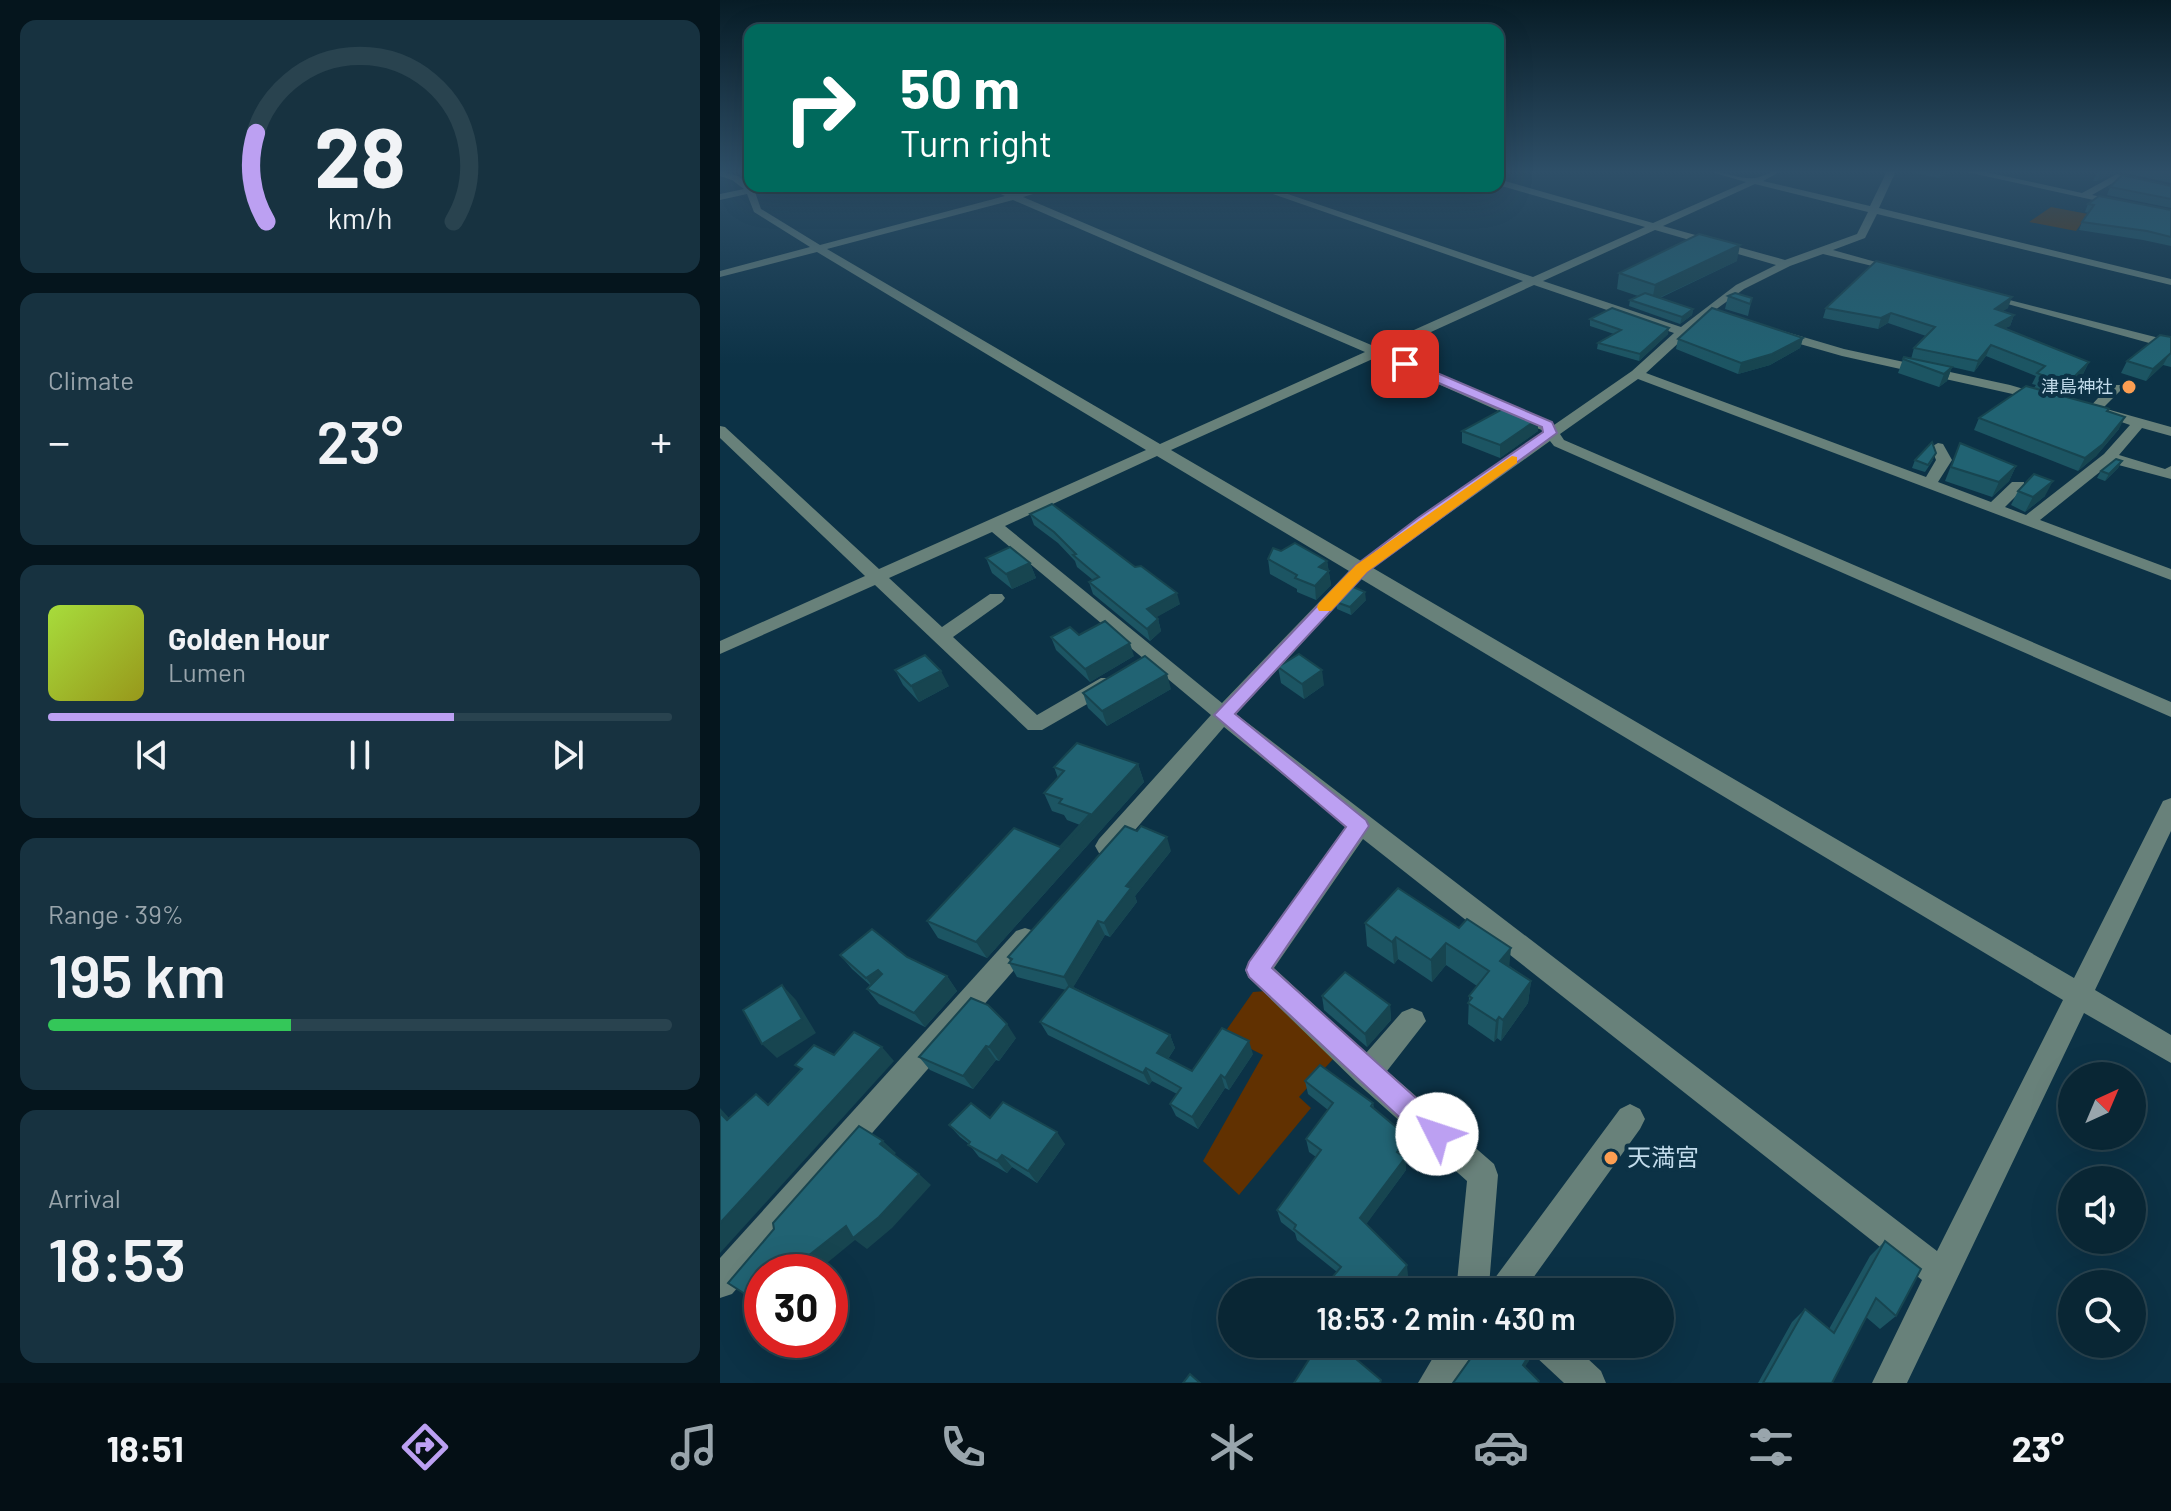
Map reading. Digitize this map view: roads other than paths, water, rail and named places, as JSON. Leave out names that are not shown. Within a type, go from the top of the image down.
[{"type":"street","points":[[798,236],[2171,1050]]},
{"type":"street","points":[[720,274],[866,236]]},
{"type":"street","points":[[1104,236],[1547,425],[1559,443],[2171,710]]},
{"type":"street","points":[[1401,236],[1683,332]]},
{"type":"street","points":[[720,648],[1634,236]]},
{"type":"street","points":[[1688,236],[1786,264]]},
{"type":"street","points":[[1098,857],[1223,715],[1361,569],[1424,521],[1637,374],[1683,332],[1714,312],[1740,287],[1786,264],[1861,236]]},
{"type":"street","points":[[1981,236],[2171,281]]},
{"type":"street","points":[[1825,251],[1915,276]]},
{"type":"street","points":[[1975,292],[2171,345]]},
{"type":"street","points":[[1763,329],[1819,347],[1980,380],[2059,400]]},
{"type":"street","points":[[1637,374],[2171,575]]},
{"type":"street","points":[[2115,388],[2088,408],[2170,430]]},
{"type":"street","points":[[2029,521],[2109,457],[2139,423]]},
{"type":"street","points":[[720,430],[1035,725],[1139,666]]},
{"type":"street","points":[[1929,484],[1944,460],[1938,447]]},
{"type":"street","points":[[2109,457],[2168,475],[2171,471]]},
{"type":"street","points":[[1993,509],[2018,485]]},
{"type":"street","points":[[994,525],[1139,666],[1223,715],[1359,826],[1943,1276]]},
{"type":"street","points":[[941,636],[996,598]]},
{"type":"street","points":[[1889,1383],[2171,807]]},
{"type":"street","points":[[1359,826],[1258,970],[1367,1073],[1483,1175],[1473,1278]]},
{"type":"street","points":[[720,1282],[1035,927]]},
{"type":"street","points":[[1367,1073],[1412,1021]]},
{"type":"street","points":[[1513,1278],[1630,1119]]},
{"type":"street","points":[[1435,1383],[1452,1358]]},
{"type":"street","points":[[1562,1358],[1589,1383]]},
{"type":"place","name":"津島神社","points":[[2129,387]]},
{"type":"place","name":"天満宮","points":[[1611,1158]]}]
